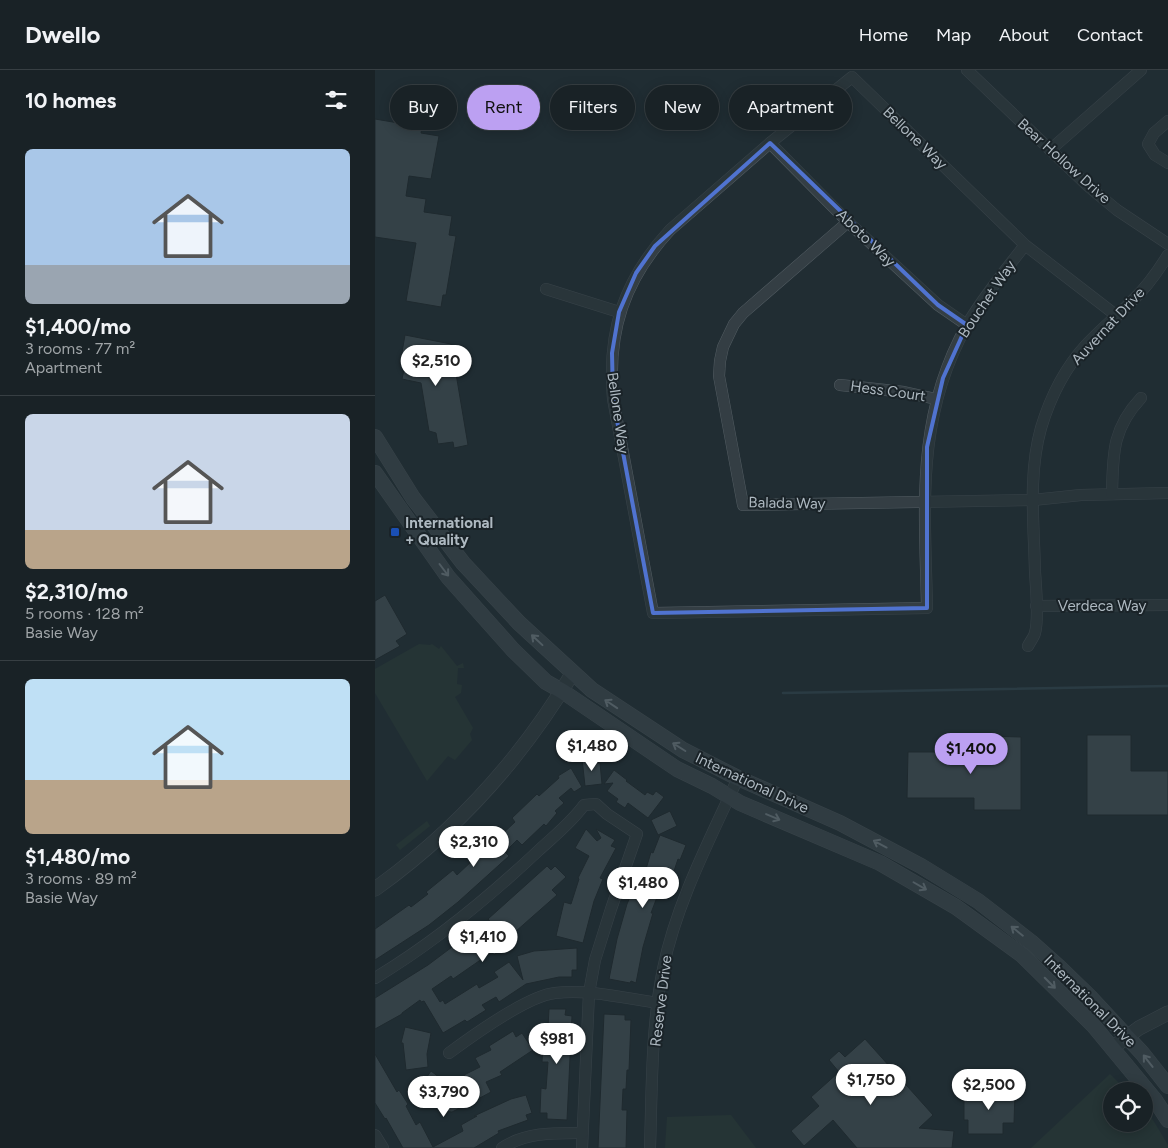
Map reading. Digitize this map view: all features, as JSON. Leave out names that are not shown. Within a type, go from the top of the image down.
[{"type":"main road","name":"International Drive","points":[[376,448],[463,563],[494,598],[572,674],[608,701],[683,750],[738,778],[840,823],[962,890],[1001,918],[1059,967],[1142,1053],[1168,1086]]},
{"type":"main road","name":"International Drive","points":[[375,474],[448,577],[513,650],[546,682],[677,769],[712,786],[740,804],[880,863],[956,907],[1022,955],[1093,1025],[1155,1100],[1168,1120]]},
{"type":"street","name":"Bear Hollow Drive","points":[[967,70],[1088,186],[1117,210],[1168,244]]},
{"type":"street","points":[[1050,150],[1141,70]]},
{"type":"street","name":"Bellone Way","points":[[925,502],[927,608],[653,613],[613,399],[612,353],[619,312],[636,273],[655,246],[670,230],[771,143],[852,77],[1025,245],[1117,316]]},
{"type":"street","points":[[1168,121],[1154,133],[1148,144],[1155,155],[1168,163]]},
{"type":"street","name":"Aboto Way","points":[[771,143],[848,222],[938,306],[967,325]]},
{"type":"street","name":"Balada Way","points":[[848,222],[743,313],[734,324],[723,347],[720,361],[721,387],[743,505],[1033,500],[1112,494],[1168,493]]},
{"type":"street","name":"Bouchet Way","points":[[925,502],[927,447],[937,399],[954,351],[981,302],[1025,245]]},
{"type":"street","name":"Auvernat Drive","points":[[1028,646],[1035,633],[1033,500],[1036,452],[1049,406],[1071,365],[1085,346],[1134,300],[1150,282],[1168,255]]},
{"type":"street","points":[[546,289],[619,312]]},
{"type":"street","name":"Hess Court","points":[[840,384],[904,392],[937,399]]},
{"type":"street","points":[[1112,494],[1113,456],[1116,438],[1125,418],[1141,398]]},
{"type":"street","name":"Verdeca Way","points":[[1036,606],[1168,605]]},
{"type":"street","points":[[375,889],[422,853],[473,805],[519,752],[572,674]]},
{"type":"street","name":"Reserve Drive","points":[[650,1148],[658,1003],[663,970],[677,918],[738,778]]},
{"type":"street","points":[[375,978],[412,955],[448,929],[506,881],[573,819],[584,805],[596,804],[607,814],[637,834],[602,936],[589,993],[582,1148]]},
{"type":"street","points":[[449,1053],[526,1003],[555,993],[589,993],[658,1003]]},
{"type":"street","points":[[1112,1048],[1139,1028],[1168,1013]]},
{"type":"street","points":[[503,1148],[521,1138],[552,1133],[583,1133]]},
{"type":"street","points":[[375,1135],[383,1148]]},
{"type":"highlighted area","points":[[770,143],[938,305],[967,325],[943,378],[927,447],[927,608],[653,613],[613,399],[612,353],[619,312],[636,273],[655,246]]},
{"type":"green space","points":[[419,644],[432,644],[439,649],[441,646],[457,666],[463,663],[464,668],[458,668],[457,684],[462,685],[461,693],[455,697],[473,728],[470,734],[472,740],[455,760],[448,756],[427,781],[375,693],[375,669]]},
{"type":"green space","points":[[427,821],[430,826],[400,850],[396,845]]},
{"type":"green space","points":[[1110,1074],[1118,1082],[1103,1082],[1103,1132],[1153,1132],[1153,1120],[1168,1145],[1168,1148],[1031,1148]]},
{"type":"green space","points":[[731,1115],[756,1148],[665,1148],[667,1117]]},
{"type":"building","points":[[375,119],[390,122],[390,130],[422,130],[421,133],[439,136],[431,179],[409,176],[406,196],[426,199],[424,212],[452,216],[449,235],[456,236],[446,295],[443,295],[441,307],[406,301],[416,243],[375,237]]},
{"type":"building","points":[[405,335],[451,344],[468,445],[454,448],[453,442],[438,444],[436,433],[429,431],[421,383],[402,379],[405,365],[400,364]]},
{"type":"building","points":[[385,595],[407,634],[396,641],[400,646],[375,660],[375,601]]},
{"type":"building","points":[[1087,735],[1131,735],[1131,771],[1168,771],[1168,815],[1087,815]]},
{"type":"building","points":[[983,736],[1021,737],[1021,810],[974,810],[974,798],[907,798],[908,752],[976,752],[976,747],[983,747]]},
{"type":"building","points":[[594,757],[594,763],[600,763],[602,784],[585,786],[582,758]]},
{"type":"building","points":[[571,768],[582,787],[574,792],[571,788],[559,798],[564,803],[555,811],[557,813],[546,826],[544,824],[522,845],[517,840],[505,852],[509,856],[458,902],[429,925],[375,960],[375,929],[409,905],[411,907],[453,870],[457,875],[473,860],[468,855],[495,832],[499,837],[515,822],[512,818],[537,794],[539,796],[559,778],[558,776]]},
{"type":"building","points":[[614,770],[645,795],[647,792],[653,795],[656,791],[664,797],[648,818],[628,803],[625,808],[616,802],[618,799],[607,791],[613,783],[604,784]]},
{"type":"building","points":[[670,811],[677,826],[658,835],[651,820]]},
{"type":"building","points":[[586,829],[597,841],[601,838],[596,829],[615,840],[611,846],[616,848],[600,878],[603,879],[594,901],[583,943],[556,936],[564,902],[571,904],[578,878],[589,856],[575,848]]},
{"type":"building","points":[[660,835],[686,845],[680,860],[678,859],[672,877],[669,876],[662,893],[659,892],[651,913],[653,913],[643,947],[636,983],[609,979],[617,939],[627,904],[640,874],[644,876],[651,852],[653,853]]},
{"type":"building","points":[[547,866],[551,870],[555,866],[566,877],[552,890],[557,895],[515,932],[511,927],[494,943],[500,950],[494,955],[492,952],[453,979],[451,976],[432,989],[440,1002],[443,1000],[445,1004],[477,984],[479,988],[498,977],[494,972],[509,962],[523,980],[517,956],[534,951],[577,948],[577,970],[572,970],[572,977],[559,977],[526,984],[499,1002],[496,997],[482,1005],[486,1010],[467,1022],[465,1020],[443,1033],[424,1001],[421,1002],[420,1000],[402,1014],[375,1029],[375,998],[428,965],[476,929],[480,934],[492,924],[488,919]]},
{"type":"building","points":[[549,1009],[566,1009],[565,1015],[572,1016],[567,1120],[547,1119],[547,1113],[540,1113],[541,1088],[546,1089],[548,1062],[542,1062],[544,1027],[548,1027]]},
{"type":"building","points":[[604,1014],[625,1015],[625,1020],[631,1020],[629,1070],[627,1070],[626,1089],[623,1089],[622,1110],[627,1110],[626,1148],[598,1148]]},
{"type":"building","points":[[405,1027],[431,1033],[427,1054],[428,1067],[406,1070],[403,1043],[401,1043]]},
{"type":"building","points":[[513,1031],[516,1037],[522,1033],[533,1050],[500,1072],[502,1075],[486,1082],[491,1092],[476,1100],[464,1075],[480,1067],[475,1058],[491,1050],[489,1046]]},
{"type":"building","points":[[865,1039],[933,1115],[919,1128],[954,1131],[952,1148],[857,1148],[833,1120],[804,1146],[791,1131],[819,1106],[811,1097],[839,1072],[829,1060],[839,1051],[845,1057]]},
{"type":"building","points":[[375,1054],[397,1092],[399,1090],[408,1104],[406,1106],[416,1125],[420,1122],[433,1147],[463,1131],[461,1125],[477,1116],[474,1116],[511,1099],[526,1095],[532,1113],[526,1115],[528,1120],[498,1131],[499,1133],[474,1148],[403,1148],[375,1103]]},
{"type":"building","points":[[431,1071],[444,1081],[432,1098],[419,1088]]},
{"type":"building","points":[[445,1082],[461,1085],[458,1109],[452,1112],[441,1111]]},
{"type":"building","points":[[964,1090],[1015,1090],[1014,1123],[1003,1123],[1003,1134],[968,1134],[968,1120],[964,1120]]},
{"type":"waterway","points":[[783,693],[1168,686]]},
{"type":"place","name":"International + Quality","points":[[395,532]]}]
